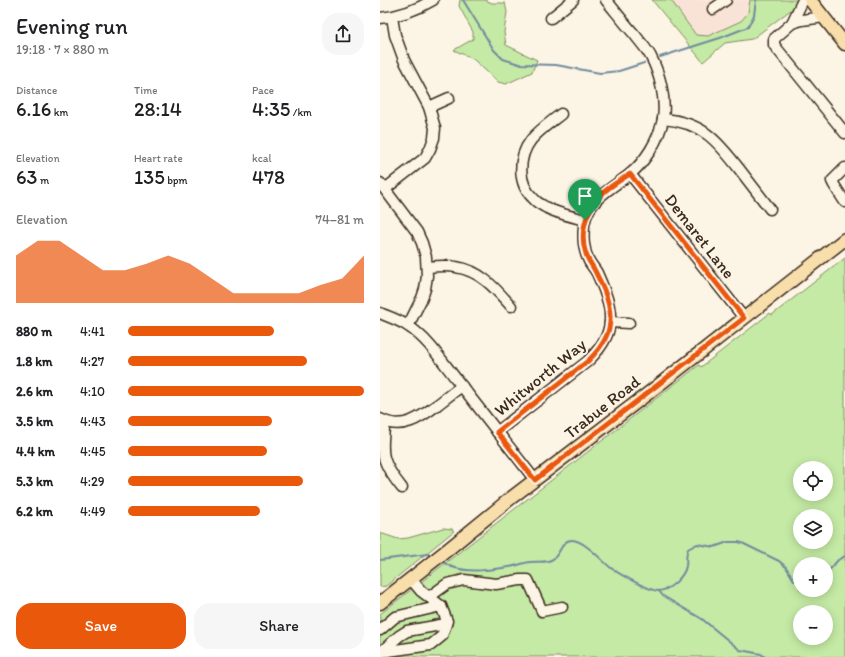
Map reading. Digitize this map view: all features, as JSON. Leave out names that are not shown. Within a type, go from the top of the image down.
[{"type":"main road","points":[[810,0],[845,44]]},
{"type":"main road","name":"Trabue Road","points":[[380,603],[511,498],[845,239]]},
{"type":"street","points":[[380,18],[392,17],[412,12],[433,0]]},
{"type":"street","points":[[551,18],[573,0]]},
{"type":"street","name":"Whitworth Way","points":[[497,432],[588,361],[595,354],[606,337],[610,322],[610,309],[606,294],[596,271],[589,262],[583,245],[585,220],[595,201],[630,174],[644,159],[656,140],[663,119],[662,88],[660,79],[651,58],[644,47],[606,0]]},
{"type":"street","points":[[713,9],[726,0]]},
{"type":"street","points":[[804,0],[792,23],[774,39],[774,44],[845,133]]},
{"type":"street","points":[[392,17],[395,35],[404,60],[429,107],[435,128],[434,138],[425,158],[383,186],[417,232],[424,250],[427,267],[424,293],[408,326]]},
{"type":"street","points":[[792,23],[802,20],[824,18]]},
{"type":"street","points":[[429,107],[449,98]]},
{"type":"street","points":[[561,114],[537,134],[527,146],[522,160],[521,175],[526,188],[534,200],[548,209],[585,220]]},
{"type":"street","points":[[663,119],[688,123],[701,129],[713,138],[723,148],[770,209]]},
{"type":"street","points":[[844,198],[834,186],[832,180],[845,168]]},
{"type":"street","name":"Demaret Lane","points":[[630,174],[744,318]]},
{"type":"street","points":[[427,267],[455,267],[466,269],[475,273],[485,279],[511,306]]},
{"type":"street","points":[[380,314],[408,326],[427,343],[535,480]]},
{"type":"street","points":[[610,322],[629,323]]},
{"type":"street","points":[[402,488],[383,461],[380,445],[383,420],[399,424],[417,419],[462,386]]},
{"type":"street","points":[[381,651],[431,645],[442,636],[447,621],[441,606],[421,591],[411,579]]},
{"type":"street","points":[[429,597],[447,584],[464,580],[496,584],[528,580],[542,611],[562,607]]},
{"type":"street","points":[[380,630],[395,617],[441,606]]},
{"type":"street","points":[[381,651],[407,631],[446,624]]},
{"type":"shaded area","points":[[671,0],[750,0],[748,13],[741,21],[708,36],[696,35]]},
{"type":"green space","points":[[460,0],[485,0],[492,3],[505,3],[507,12],[504,32],[506,45],[537,60],[532,72],[506,84],[498,82],[473,59],[454,50],[473,39],[473,32],[459,6]]},
{"type":"green space","points":[[652,0],[671,0],[696,35],[708,36],[741,21],[748,13],[750,0],[798,0],[800,3],[752,39],[725,43],[703,62]]},
{"type":"green space","points":[[845,258],[845,657],[380,657],[380,614],[699,365],[701,367],[770,313],[772,315]]},
{"type":"green space","points":[[443,528],[452,529],[454,531],[386,586],[380,587],[380,533],[398,539],[408,538]]},
{"type":"waterway","points":[[463,0],[494,50],[503,59],[519,64],[556,65],[600,73],[619,71],[644,63]]},
{"type":"waterway","points":[[660,57],[720,38],[748,27],[754,15],[756,0]]},
{"type":"waterway","points":[[441,561],[452,567],[466,570],[488,570],[512,567],[530,562],[551,560],[557,555],[565,543],[572,540],[582,543],[620,574],[641,585],[658,591],[667,589],[682,575],[686,566],[688,549],[697,544],[714,547],[728,542],[738,542],[779,561],[786,567],[793,578]]},
{"type":"waterway","points":[[380,560],[428,554],[432,556]]},
{"type":"waterway","points":[[833,566],[838,560],[845,556]]},
{"type":"waterway","points":[[659,591],[663,596],[702,619],[740,650],[761,654],[765,657]]},
{"type":"route","points":[[630,174],[744,318],[535,480],[497,432],[588,361],[595,354],[606,337],[610,322],[610,309],[606,294],[596,271],[589,262],[583,245],[585,220],[595,201],[630,174]]}]
